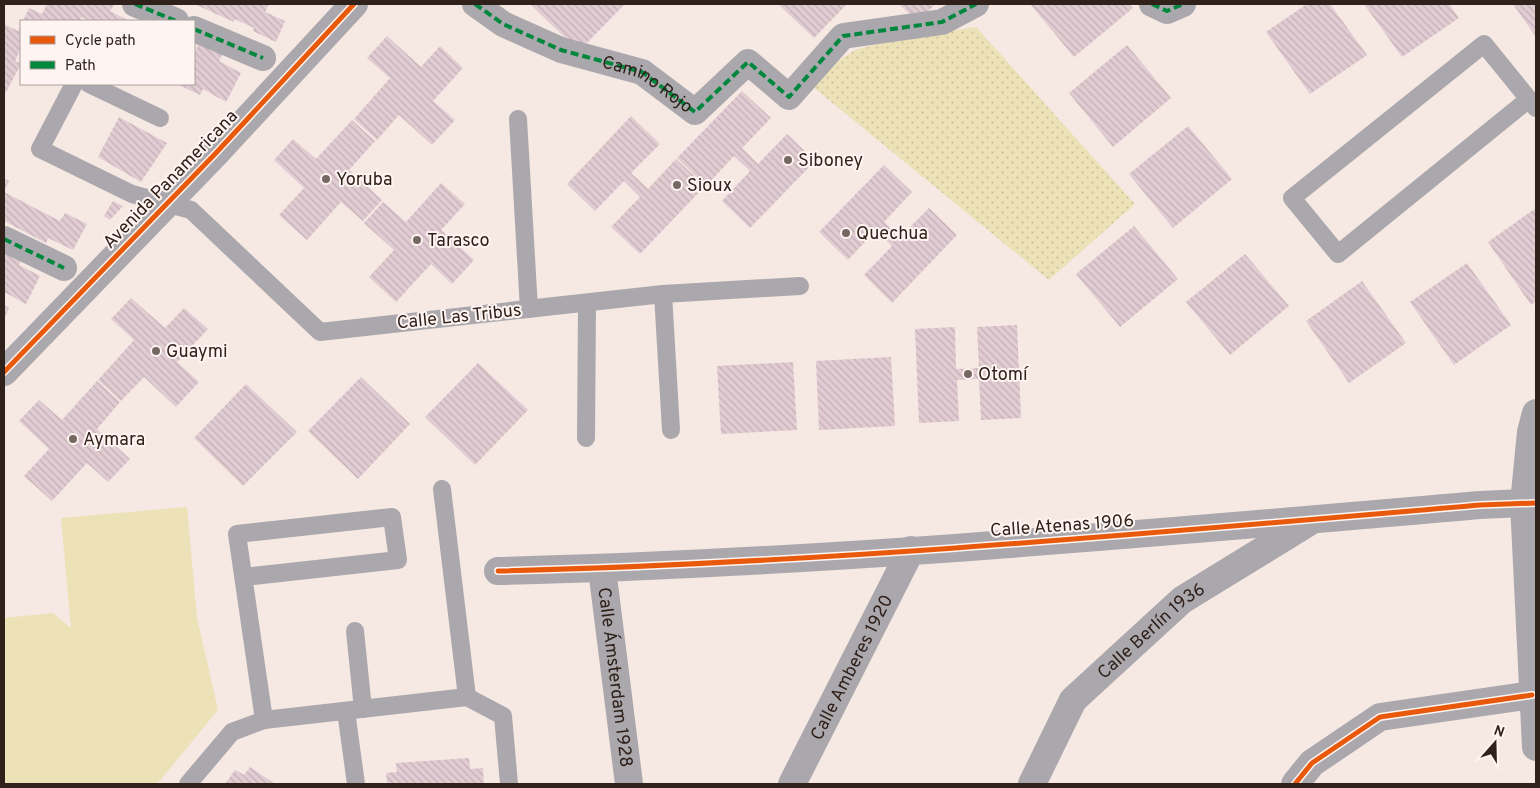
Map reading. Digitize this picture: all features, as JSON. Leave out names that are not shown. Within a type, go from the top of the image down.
[{"type":"street","points":[[135,4],[174,20]]},
{"type":"street","points":[[326,35],[329,4]]},
{"type":"street","name":"Avenida Panamericana","points":[[4,372],[354,4]]},
{"type":"street","name":"Camino Rojo","points":[[475,4],[504,24],[561,50],[642,72],[695,112],[748,62],[789,97],[843,36],[942,22],[976,4]]},
{"type":"street","points":[[1152,4],[1166,12],[1183,4]]},
{"type":"street","points":[[195,29],[263,58]]},
{"type":"street","points":[[4,239],[64,268]]},
{"type":"street","points":[[1536,413],[1531,432],[1530,503],[1532,695],[1536,747]]},
{"type":"street","name":"Calle Atenas 1906","points":[[498,571],[602,569],[911,550],[1480,505],[1530,503]]},
{"type":"street","name":"Calle Berlín 1936","points":[[1032,784],[1073,700],[1182,600],[1312,519]]},
{"type":"street","name":"Calle Amberes 1920","points":[[792,784],[911,550]]},
{"type":"street","name":"Calle Ámsterdam 1928","points":[[602,569],[629,784]]},
{"type":"street","points":[[1295,784],[1312,763],[1380,717],[1532,695]]},
{"type":"lane","points":[[1484,44],[1533,104],[1338,254],[1292,198],[1484,44]]},
{"type":"lane","name":"Calle Las Tribus","points":[[73,85],[40,149],[132,194],[191,210],[320,332],[663,294],[800,286]]},
{"type":"lane","points":[[91,85],[160,118]]},
{"type":"lane","points":[[518,119],[529,309]]},
{"type":"lane","points":[[663,294],[671,430]]},
{"type":"lane","points":[[586,438],[587,303]]},
{"type":"lane","points":[[442,488],[467,697]]},
{"type":"lane","points":[[244,577],[398,560],[392,518],[237,534],[264,720]]},
{"type":"lane","points":[[355,631],[354,710],[356,784]]},
{"type":"lane","points":[[188,784],[232,732],[264,720],[467,697],[504,716],[509,784]]},
{"type":"shaded area","points":[[976,27],[1135,204],[1049,280],[807,82],[855,50],[901,38]]},
{"type":"shaded area","points":[[187,507],[197,618],[218,710],[157,784],[4,784],[4,618],[53,613],[71,628],[61,518]]},
{"type":"building","points":[[47,4],[112,4],[114,5],[110,11],[127,20],[88,20],[82,17],[80,20],[23,20],[29,8],[42,14]]},
{"type":"building","points":[[194,4],[269,4],[265,12],[285,21],[276,42],[253,31],[254,28],[235,19],[234,22]]},
{"type":"building","points":[[530,4],[625,4],[579,51]]},
{"type":"building","points":[[778,4],[847,4],[814,38]]},
{"type":"building","points":[[899,4],[935,4],[918,22]]},
{"type":"building","points":[[1030,4],[1129,4],[1133,8],[1074,57]]},
{"type":"building","points":[[1307,4],[1330,4],[1367,55],[1310,94],[1266,32]]},
{"type":"building","points":[[1364,4],[1449,4],[1459,18],[1402,57]]},
{"type":"building","points":[[1513,4],[1536,4],[1536,37]]},
{"type":"building","points":[[4,24],[18,31],[20,26],[20,50],[15,61],[20,64],[20,66],[4,96]]},
{"type":"building","points":[[387,36],[421,67],[440,46],[463,68],[433,101],[455,120],[432,145],[399,115],[377,140],[354,119],[390,78],[367,58]]},
{"type":"building","points":[[201,39],[224,51],[219,61],[241,73],[226,102],[203,89],[200,95],[179,85],[195,85],[195,52]]},
{"type":"building","points":[[1127,45],[1171,98],[1113,147],[1069,93]]},
{"type":"building","name":"Siboney","points":[[742,91],[771,118],[742,148],[758,164],[787,134],[815,161],[750,228],[722,201],[750,171],[734,156],[706,186],[677,158]]},
{"type":"building","name":"Sioux","points":[[631,116],[660,144],[631,173],[648,189],[676,159],[705,186],[640,254],[611,227],[640,197],[624,181],[595,211],[567,184]]},
{"type":"building","points":[[119,117],[167,143],[141,182],[98,157]]},
{"type":"building","name":"Yoruba","points":[[352,120],[375,141],[349,170],[382,200],[363,221],[341,202],[307,240],[279,215],[304,188],[274,160],[293,139],[316,159]]},
{"type":"building","points":[[1188,126],[1232,179],[1173,228],[1129,174]]},
{"type":"building","name":"Quechua","points":[[884,165],[912,192],[884,222],[900,237],[929,208],[957,235],[892,303],[864,275],[892,246],[876,230],[848,260],[819,232]]},
{"type":"building","points":[[4,178],[9,181],[4,192]]},
{"type":"building","name":"Tarasco","points":[[441,183],[465,204],[441,230],[474,260],[452,284],[431,264],[396,302],[369,277],[394,250],[364,223],[383,202],[406,222]]},
{"type":"building","points":[[4,192],[60,221],[65,213],[87,224],[73,250],[48,238],[46,243],[4,221]]},
{"type":"building","points":[[113,201],[123,206],[110,220],[104,216]]},
{"type":"building","points":[[1536,208],[1536,301],[1531,305],[1488,242]]},
{"type":"building","points":[[1134,226],[1178,279],[1120,327],[1076,274]]},
{"type":"building","points":[[4,248],[23,257],[19,265],[40,276],[26,304],[4,292]]},
{"type":"building","points":[[1245,254],[1289,306],[1230,355],[1186,302]]},
{"type":"building","points":[[1467,263],[1511,325],[1454,365],[1410,302]]},
{"type":"building","points":[[1362,281],[1406,343],[1349,383],[1306,321]]},
{"type":"building","name":"Guaymi","points":[[131,298],[165,328],[184,308],[208,329],[177,362],[199,382],[176,407],[144,377],[121,401],[98,380],[134,340],[111,319]]},
{"type":"building","points":[[4,305],[9,308],[4,319]]},
{"type":"building","name":"Otomí","points":[[1017,325],[1021,418],[981,420],[979,379],[957,380],[959,421],[919,423],[915,329],[955,327],[956,369],[979,368],[977,327]]},
{"type":"building","points":[[891,357],[895,426],[819,430],[816,361]]},
{"type":"building","points":[[793,362],[797,430],[721,434],[717,366]]},
{"type":"building","points":[[478,363],[528,410],[475,465],[425,417]]},
{"type":"building","points":[[361,377],[410,424],[358,479],[308,431]]},
{"type":"building","name":"Aymara","points":[[97,381],[120,402],[97,429],[130,459],[108,482],[87,463],[52,501],[24,476],[49,449],[19,421],[39,400],[62,420]]},
{"type":"building","points":[[246,384],[297,432],[243,486],[194,438]]},
{"type":"building","points":[[469,758],[470,769],[483,768],[484,784],[387,784],[386,773],[397,772],[396,763]]},
{"type":"building","points":[[250,767],[275,784],[225,784],[235,770],[244,775]]},
{"type":"marked path","points":[[135,4],[174,20]]},
{"type":"marked path","points":[[475,4],[503,24],[561,50],[642,72],[695,112],[748,62],[789,97],[843,36],[942,22],[976,4]]},
{"type":"marked path","points":[[1152,4],[1167,11],[1183,4]]},
{"type":"marked path","points":[[195,29],[263,58]]},
{"type":"marked path","points":[[4,239],[64,268]]},
{"type":"cycle path","points":[[4,372],[215,154],[354,4]]},
{"type":"cycle path","points":[[498,571],[744,561],[990,546],[1480,505],[1536,503]]},
{"type":"cycle path","points":[[1295,784],[1312,763],[1380,717],[1532,695]]},
{"type":"place","name":"Siboney","points":[[788,160]]},
{"type":"place","name":"Yoruba","points":[[326,179]]},
{"type":"place","name":"Sioux","points":[[677,185]]},
{"type":"place","name":"Quechua","points":[[846,233]]},
{"type":"place","name":"Tarasco","points":[[417,240]]},
{"type":"place","name":"Guaymi","points":[[156,351]]},
{"type":"place","name":"Otomí","points":[[968,374]]},
{"type":"place","name":"Aymara","points":[[73,439]]}]
